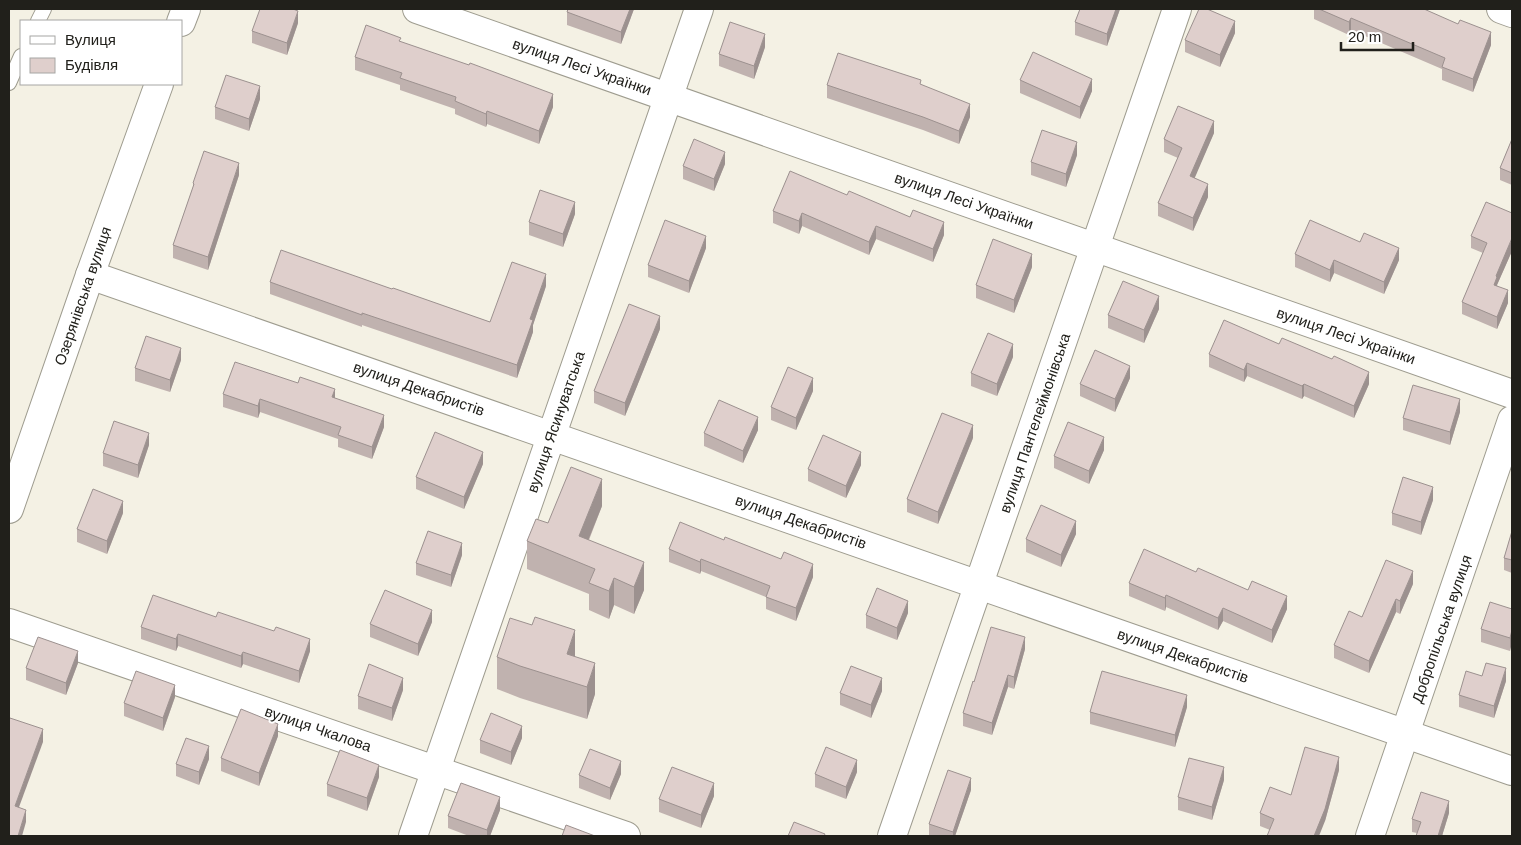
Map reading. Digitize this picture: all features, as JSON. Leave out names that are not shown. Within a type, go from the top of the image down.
[{"type":"street","name":"вулиця Лесі Українки","points":[[417,9],[1512,394]]},
{"type":"street","name":"вулиця Ясинуватська","points":[[413,836],[699,9]]},
{"type":"street","name":"вулиця Пантелеймонівська","points":[[892,836],[1177,9]]},
{"type":"street","points":[[1501,9],[1512,13]]},
{"type":"street","name":"Озерянівська вулиця","points":[[9,509],[159,85]]},
{"type":"street","name":"вулиця Декабристів","points":[[90,275],[1512,771]]},
{"type":"street","name":"Добропільська вулиця","points":[[1370,836],[1512,420]]},
{"type":"street","name":"вулиця Чкалова","points":[[9,623],[626,836]]},
{"type":"lane","points":[[9,83],[20,58]]},
{"type":"building","points":[[260,9],[293,9],[298,11],[287,43],[252,31]]},
{"type":"building","points":[[568,9],[630,9],[621,32],[567,12]]},
{"type":"building","points":[[1080,9],[1116,9],[1107,34],[1075,22]]},
{"type":"building","points":[[1199,9],[1207,9],[1235,21],[1220,55],[1185,40]]},
{"type":"building","points":[[1319,9],[1424,9],[1458,24],[1460,20],[1491,32],[1473,79],[1442,67],[1445,58],[1351,18],[1349,22]]},
{"type":"building","points":[[730,22],[765,34],[754,66],[719,54]]},
{"type":"building","points":[[366,25],[401,38],[399,41],[469,65],[470,63],[553,94],[539,131],[487,111],[486,114],[455,101],[456,97],[400,78],[402,73],[355,57]]},
{"type":"building","points":[[1033,52],[1092,79],[1080,107],[1020,80]]},
{"type":"building","points":[[838,53],[921,80],[920,84],[970,104],[959,131],[827,85]]},
{"type":"building","points":[[226,75],[260,86],[249,119],[215,107]]},
{"type":"building","points":[[1178,106],[1214,121],[1190,176],[1208,184],[1193,218],[1158,203],[1182,148],[1164,139]]},
{"type":"building","points":[[1042,130],[1077,142],[1066,174],[1031,162]]},
{"type":"building","points":[[694,139],[725,152],[714,179],[683,166]]},
{"type":"building","points":[[1512,139],[1512,173],[1500,168]]},
{"type":"building","points":[[204,151],[239,163],[208,257],[173,245]]},
{"type":"building","points":[[790,171],[847,195],[849,191],[910,217],[913,210],[944,222],[933,249],[876,226],[869,242],[802,213],[799,221],[773,211]]},
{"type":"building","points":[[540,190],[575,202],[563,234],[529,222]]},
{"type":"building","points":[[1486,202],[1512,213],[1512,238],[1494,285],[1508,290],[1497,317],[1462,302],[1487,243],[1471,236]]},
{"type":"building","points":[[665,220],[706,236],[689,281],[648,265]]},
{"type":"building","points":[[1310,220],[1360,242],[1364,233],[1399,248],[1384,282],[1334,260],[1330,270],[1295,254]]},
{"type":"building","points":[[993,239],[1032,254],[1014,300],[976,285]]},
{"type":"building","points":[[281,250],[490,322],[512,262],[546,274],[530,319],[533,320],[517,365],[362,313],[362,315],[270,282]]},
{"type":"building","points":[[1123,281],[1159,296],[1144,330],[1108,315]]},
{"type":"building","points":[[629,304],[660,316],[625,403],[594,391]]},
{"type":"building","points":[[1224,320],[1279,344],[1282,338],[1332,359],[1334,356],[1369,372],[1354,406],[1304,384],[1302,386],[1247,363],[1244,370],[1209,354]]},
{"type":"building","points":[[988,333],[1013,344],[997,384],[971,373]]},
{"type":"building","points":[[146,336],[181,348],[170,380],[135,368]]},
{"type":"building","points":[[1095,350],[1130,366],[1115,399],[1080,384]]},
{"type":"building","points":[[235,362],[298,383],[300,377],[335,389],[332,397],[384,415],[372,447],[338,435],[341,427],[260,399],[258,406],[223,394]]},
{"type":"building","points":[[788,367],[813,378],[796,418],[771,407]]},
{"type":"building","points":[[1413,385],[1460,399],[1450,432],[1403,418]]},
{"type":"building","points":[[719,400],[758,417],[743,451],[704,433]]},
{"type":"building","points":[[942,413],[973,425],[938,512],[907,499]]},
{"type":"building","points":[[114,421],[149,433],[138,465],[103,453]]},
{"type":"building","points":[[1068,422],[1104,437],[1089,471],[1054,456]]},
{"type":"building","points":[[435,432],[483,452],[464,497],[416,477]]},
{"type":"building","points":[[823,435],[861,452],[846,486],[808,469]]},
{"type":"building","points":[[571,467],[602,479],[579,536],[644,562],[634,587],[614,578],[609,591],[589,583],[595,569],[527,541],[536,519],[548,523]]},
{"type":"building","points":[[1403,477],[1433,487],[1421,522],[1392,513]]},
{"type":"building","points":[[93,489],[123,501],[107,541],[77,529]]},
{"type":"building","points":[[1041,505],[1076,521],[1061,555],[1026,539]]},
{"type":"building","points":[[680,522],[724,540],[725,537],[781,559],[784,552],[813,564],[796,608],[766,597],[770,586],[701,559],[700,562],[669,549]]},
{"type":"building","points":[[428,531],[462,543],[451,575],[416,563]]},
{"type":"building","points":[[1512,531],[1512,560],[1504,558]]},
{"type":"building","points":[[1144,549],[1196,572],[1198,568],[1248,590],[1252,581],[1287,596],[1272,630],[1223,608],[1218,618],[1166,595],[1165,598],[1129,583]]},
{"type":"building","points":[[1386,560],[1413,571],[1400,601],[1396,599],[1369,661],[1334,645],[1349,611],[1362,617]]},
{"type":"building","points":[[877,588],[908,601],[897,628],[866,615]]},
{"type":"building","points":[[385,590],[432,610],[418,644],[370,624]]},
{"type":"building","points":[[153,595],[216,617],[218,612],[274,631],[276,627],[310,639],[299,671],[243,652],[241,656],[178,634],[176,639],[141,627]]},
{"type":"building","points":[[1490,602],[1512,609],[1510,638],[1481,629]]},
{"type":"building","points":[[535,617],[575,630],[567,654],[595,663],[587,687],[497,657],[510,618],[532,625]]},
{"type":"building","points":[[991,627],[1025,637],[1014,677],[1008,675],[992,723],[963,713]]},
{"type":"building","points":[[38,637],[78,651],[66,683],[26,668]]},
{"type":"building","points":[[1486,663],[1506,668],[1494,706],[1459,695],[1466,671],[1482,676]]},
{"type":"building","points":[[369,664],[403,678],[392,708],[358,696]]},
{"type":"building","points":[[851,666],[882,678],[871,705],[840,693]]},
{"type":"building","points":[[136,671],[175,685],[163,718],[124,703]]},
{"type":"building","points":[[1102,671],[1187,695],[1175,735],[1090,712]]},
{"type":"building","points":[[241,709],[278,724],[259,773],[221,758]]},
{"type":"building","points":[[491,713],[522,726],[511,752],[480,740]]},
{"type":"building","points":[[10,718],[43,729],[15,806],[26,810],[18,836],[9,836]]},
{"type":"building","points":[[186,738],[209,746],[199,772],[176,764]]},
{"type":"building","points":[[826,747],[857,760],[846,787],[815,774]]},
{"type":"building","points":[[1305,747],[1339,757],[1325,809],[1314,836],[1267,836],[1274,819],[1260,813],[1270,787],[1291,795]]},
{"type":"building","points":[[590,749],[621,761],[610,788],[579,775]]},
{"type":"building","points":[[340,750],[379,765],[367,798],[327,784]]},
{"type":"building","points":[[1189,758],[1224,767],[1212,807],[1178,797]]},
{"type":"building","points":[[672,767],[714,783],[701,815],[659,799]]},
{"type":"building","points":[[948,770],[971,778],[953,832],[929,824]]},
{"type":"building","points":[[461,783],[500,797],[487,830],[448,816]]},
{"type":"building","points":[[1421,792],[1449,801],[1438,836],[1416,836],[1421,822],[1412,819]]},
{"type":"building","points":[[794,822],[825,834],[824,836],[788,836]]},
{"type":"building","points":[[566,825],[595,836],[562,836]]}]
